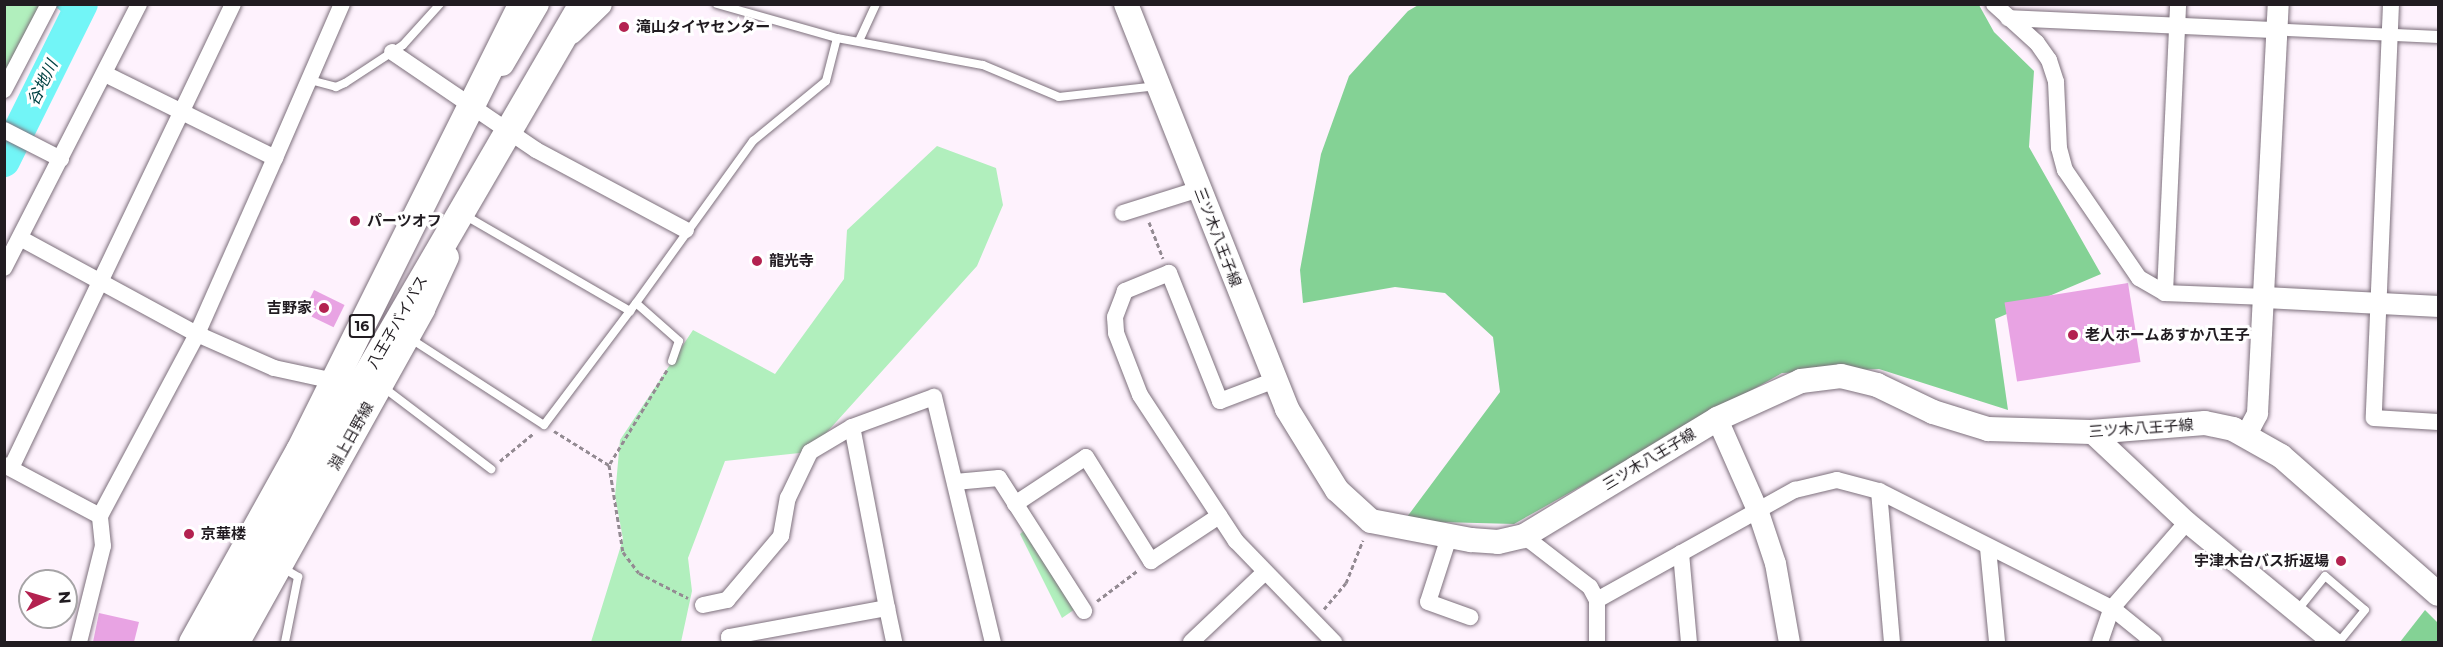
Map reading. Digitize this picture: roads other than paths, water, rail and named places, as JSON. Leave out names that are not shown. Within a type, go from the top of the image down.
[{"type":"highway","name":"八王子バイパス","points":[[192,642],[334,381],[475,106],[521,4]]},
{"type":"highway","name":"八王子バイパス","points":[[217,642],[582,4]]},
{"type":"main road","points":[[475,106],[537,4]]},
{"type":"main road","points":[[563,40],[600,4]]},
{"type":"main road","name":"三ツ木八王子線","points":[[1126,4],[1275,380],[1327,476],[1353,508],[1371,521],[1449,537],[1498,542],[1524,536],[1717,419],[1801,381],[1841,376],[1877,384],[1933,412],[1988,429],[2091,432],[2205,423],[2246,434],[2281,456],[2439,594]]},
{"type":"main road","name":"淵上日野線","points":[[238,642],[407,337],[490,162]]},
{"type":"street","points":[[4,268],[139,4]]},
{"type":"street","points":[[100,516],[8,466],[101,282],[233,4]]},
{"type":"street","points":[[79,642],[103,546],[100,516],[197,334],[342,4]]},
{"type":"street","points":[[1994,4],[2049,60],[2056,82],[2059,148],[2065,170],[2139,278],[2165,293],[2439,306]]},
{"type":"street","points":[[2165,293],[2178,4]]},
{"type":"street","points":[[2246,434],[2257,413],[2282,30],[2278,4]]},
{"type":"street","points":[[2391,4],[2374,418],[2439,422]]},
{"type":"street","points":[[4,90],[46,9]]},
{"type":"street","points":[[2008,18],[2439,37]]},
{"type":"street","points":[[392,52],[508,130],[686,230]]},
{"type":"street","points":[[105,74],[275,158]]},
{"type":"street","points":[[4,130],[61,159]]},
{"type":"street","points":[[1123,213],[1199,189]]},
{"type":"street","points":[[20,238],[197,334],[274,368],[334,381]]},
{"type":"street","points":[[1275,380],[1220,401],[1169,273],[1125,291],[1115,317],[1116,333],[1140,395],[1219,516],[1265,572],[1322,635]]},
{"type":"street","points":[[703,605],[727,600],[781,536],[788,498],[810,452],[852,427],[934,397],[993,642]]},
{"type":"street","points":[[1717,419],[1758,512],[1775,563],[1789,642]]},
{"type":"street","points":[[852,427],[894,642]]},
{"type":"street","points":[[2091,432],[2187,522],[2332,642]]},
{"type":"street","points":[[1015,504],[1086,457],[1151,561],[1219,516]]},
{"type":"street","points":[[955,482],[999,478],[1084,610]]},
{"type":"street","points":[[1597,600],[1681,553],[1818,482],[1848,481],[1879,491],[1988,548],[2112,608],[2154,642]]},
{"type":"street","points":[[1879,491],[1892,642]]},
{"type":"street","points":[[2100,642],[2112,608],[2187,522]]},
{"type":"street","points":[[1524,536],[1584,579],[1597,600],[1597,642]]},
{"type":"street","points":[[1449,537],[1428,602],[1470,616]]},
{"type":"street","points":[[1988,548],[1997,642]]},
{"type":"street","points":[[1681,553],[1689,642]]},
{"type":"street","points":[[1191,642],[1265,572]]},
{"type":"street","points":[[730,642],[729,637],[887,608]]},
{"type":"lane","points":[[310,80],[336,87],[392,52],[440,4]]},
{"type":"lane","points":[[717,4],[837,38],[983,65],[1059,97],[1157,86]]},
{"type":"lane","points":[[859,42],[876,4]]},
{"type":"lane","points":[[407,337],[544,425],[753,141],[825,81],[837,38]]},
{"type":"lane","points":[[466,216],[630,311]]},
{"type":"lane","points":[[636,303],[679,341],[672,361]]},
{"type":"lane","points":[[380,385],[491,469]]},
{"type":"lane","points":[[279,566],[298,577],[285,642]]},
{"type":"lane","points":[[2296,612],[2325,576],[2365,610],[2339,642]]},
{"type":"waterway","points":[[56,4],[75,19]]},
{"type":"waterway","name":"谷地川","points":[[4,161],[82,4]]},
{"type":"place","name":"滝山タイヤセンター","points":[[624,27]]},
{"type":"place","name":"パーツオフ","points":[[355,221]]},
{"type":"place","name":"龍光寺","points":[[757,261]]},
{"type":"place","name":"吉野家","points":[[324,308]]},
{"type":"place","name":"老人ホームあすか八王子","points":[[2073,335]]},
{"type":"place","name":"京華楼","points":[[189,534]]},
{"type":"place","name":"宇津木台バス折返場","points":[[2341,561]]}]
